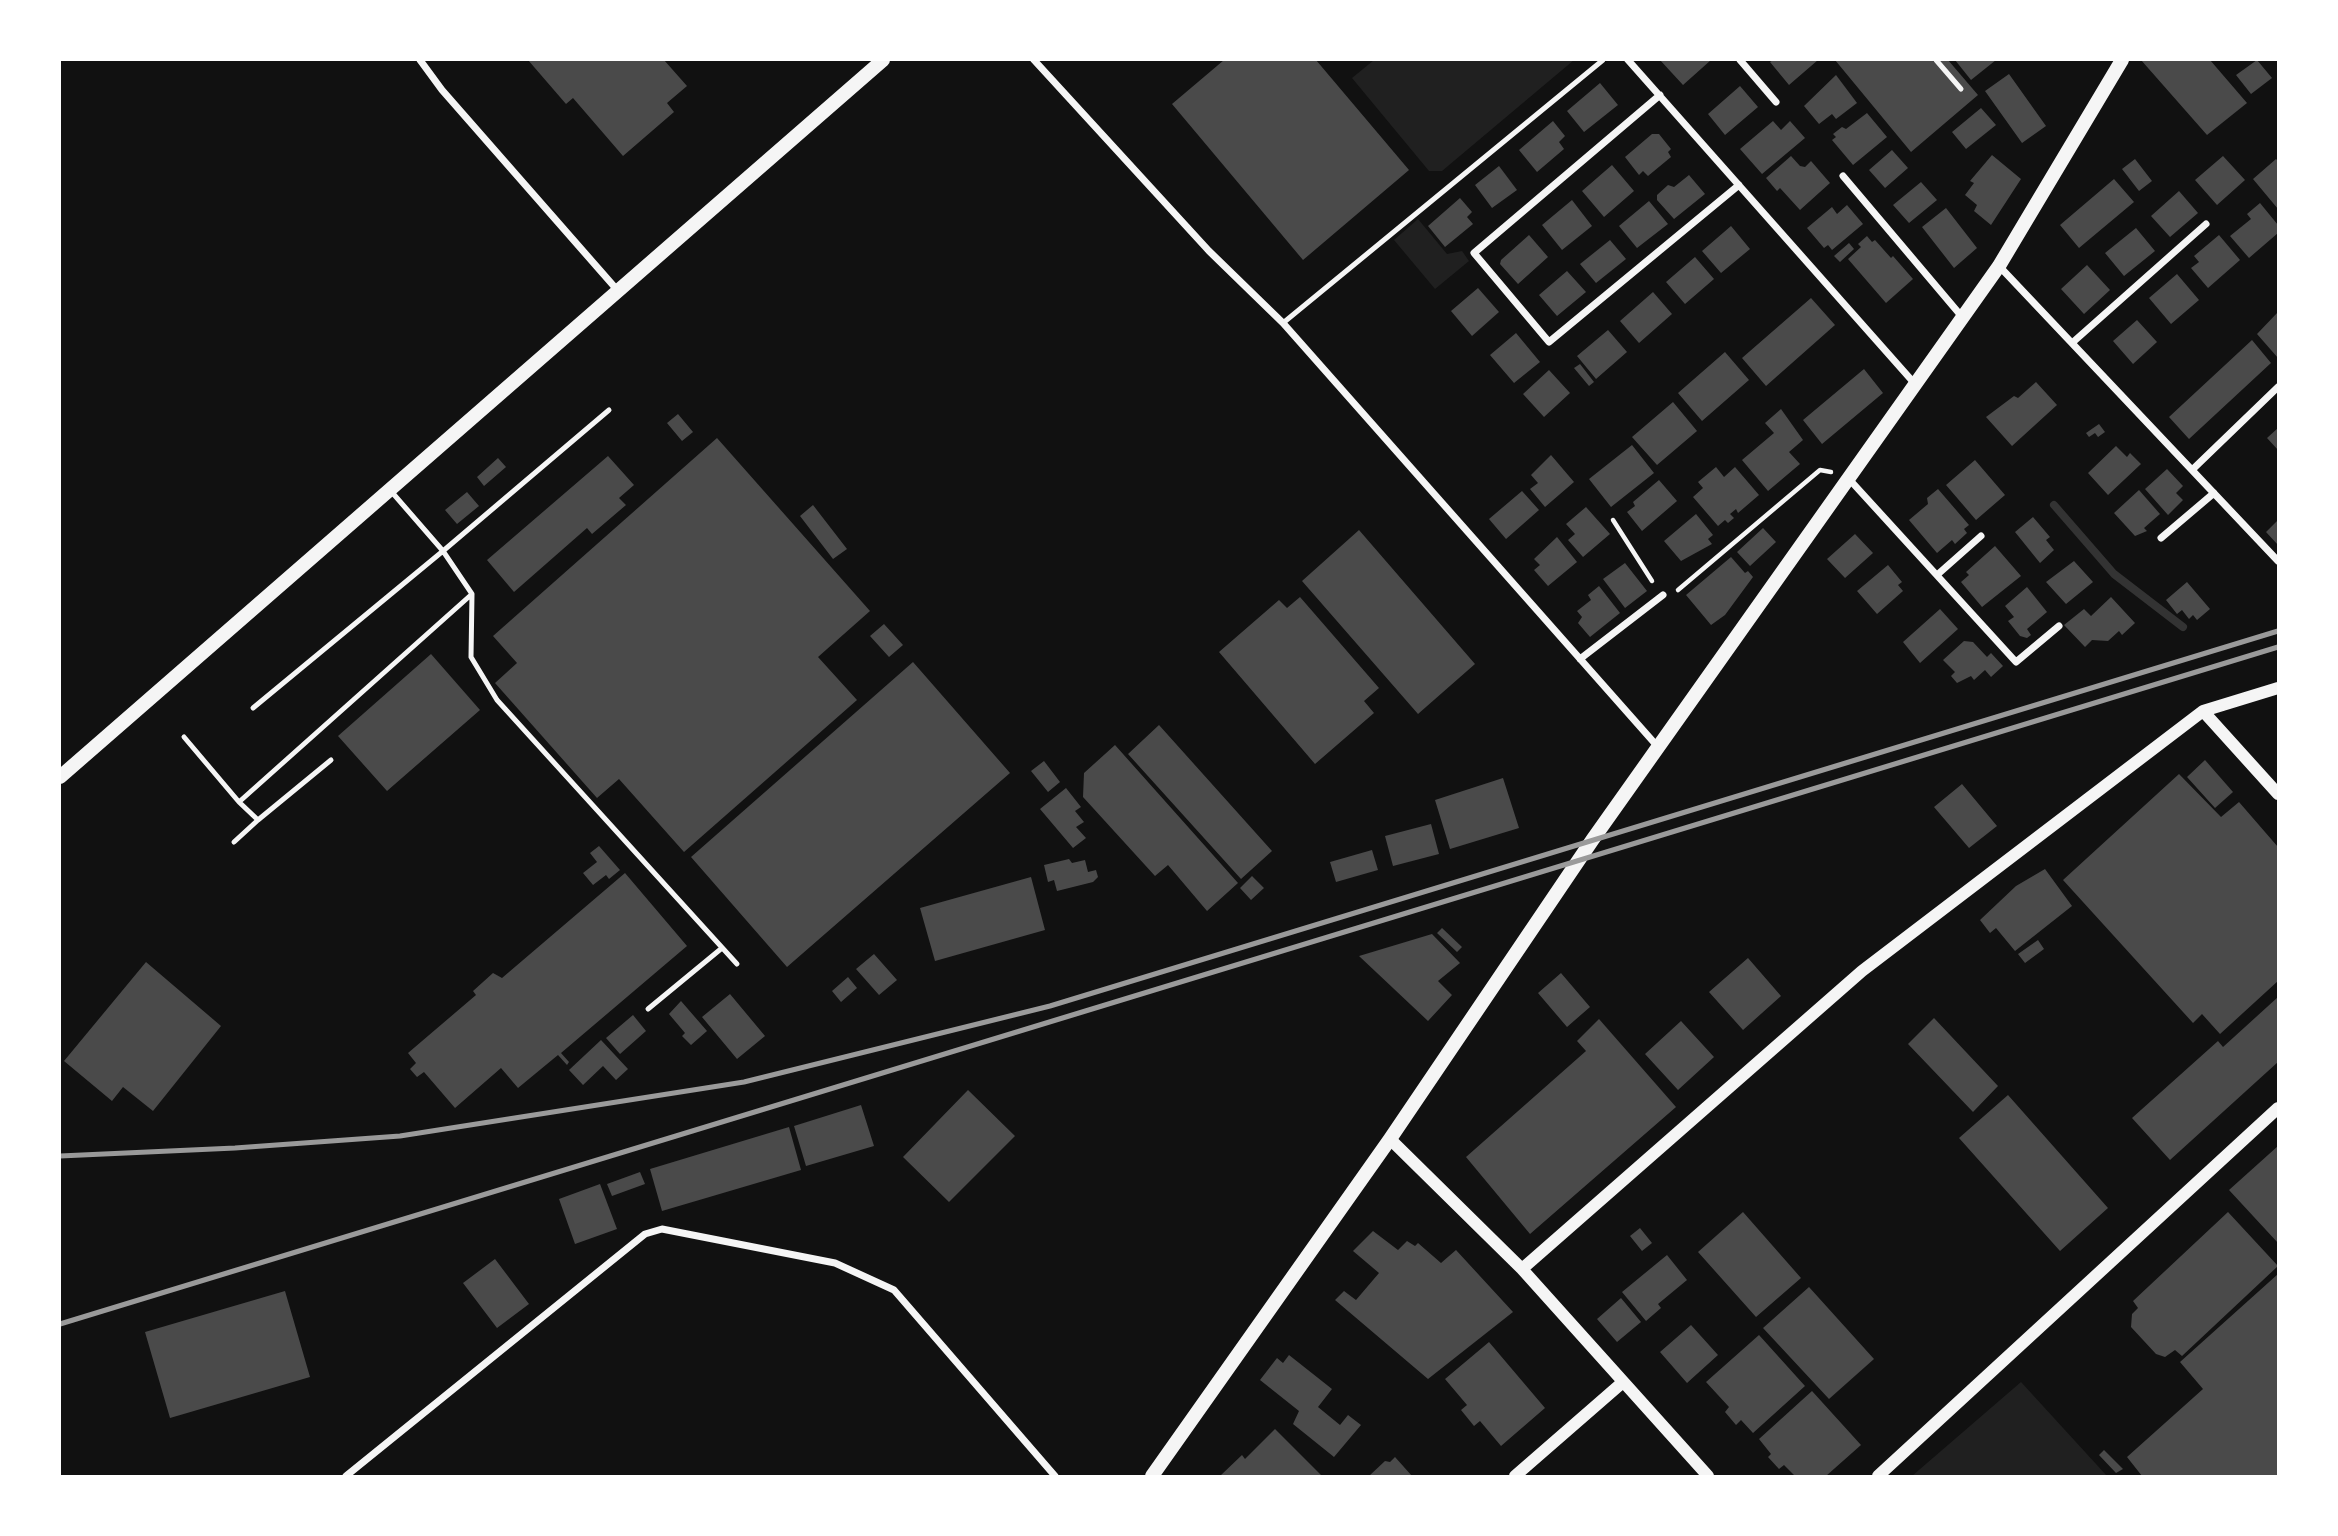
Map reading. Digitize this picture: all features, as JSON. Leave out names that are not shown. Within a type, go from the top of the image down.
[{"type":"main road","points":[[60,777],[883,60]]},
{"type":"main road","points":[[1152,1476],[1390,1139],[1658,748],[1917,386],[1999,266],[2122,60]]},
{"type":"street","points":[[420,60],[442,90],[619,292]]},
{"type":"street","points":[[1034,60],[1209,251],[1283,323],[1658,748]]},
{"type":"street","points":[[1628,60],[1917,386]]},
{"type":"street","points":[[1740,60],[1776,102]]},
{"type":"street","points":[[1660,95],[1474,253],[1549,342],[1739,185]]},
{"type":"street","points":[[1843,176],[1963,318]]},
{"type":"street","points":[[2072,343],[2206,224]]},
{"type":"street","points":[[1999,266],[2278,561]]},
{"type":"street","points":[[2192,470],[2278,387]]},
{"type":"street","points":[[1849,479],[2016,662],[2059,626]]},
{"type":"street","points":[[2161,538],[2214,493]]},
{"type":"street","points":[[1937,575],[1981,536]]},
{"type":"street","points":[[1580,659],[1663,596]]},
{"type":"street","points":[[1522,1269],[1862,971],[2203,712],[2278,688]]},
{"type":"street","points":[[2203,712],[2278,794]]},
{"type":"street","points":[[1878,1476],[2278,1108]]},
{"type":"street","points":[[1390,1139],[1522,1269],[1708,1476]]},
{"type":"street","points":[[346,1476],[645,1234],[663,1229],[835,1263],[894,1290],[1055,1476]]},
{"type":"street","points":[[1515,1476],[1623,1382]]},
{"type":"lane","points":[[1283,323],[1603,60]]},
{"type":"lane","points":[[1936,60],[1961,89]]},
{"type":"lane","points":[[253,708],[609,410]]},
{"type":"lane","points":[[390,490],[443,551],[472,594],[471,657],[497,700],[737,964]]},
{"type":"lane","points":[[239,802],[472,594]]},
{"type":"lane","points":[[184,737],[239,802],[258,820]]},
{"type":"lane","points":[[234,842],[331,760]]},
{"type":"lane","points":[[648,1009],[722,948]]},
{"type":"path","points":[[1614,520],[1663,596],[1682,589],[1820,470],[1831,472]]},
{"type":"shaded area","points":[[1374,60],[1574,60],[1442,171],[1429,171],[1352,78]]},
{"type":"shaded area","points":[[1418,219],[1447,254],[1462,251],[1469,261],[1435,289],[1394,240]]},
{"type":"shaded area","points":[[2021,1382],[2107,1476],[1912,1476]]},
{"type":"building","points":[[528,60],[664,60],[687,86],[667,103],[674,112],[623,156],[573,98],[566,104]]},
{"type":"building","points":[[1224,60],[1316,60],[1409,170],[1303,260],[1172,104]]},
{"type":"building","points":[[1660,60],[1711,60],[1683,85]]},
{"type":"building","points":[[1818,60],[1789,85],[1770,62]]},
{"type":"building","points":[[1835,60],[1948,60],[1978,95],[1911,152]]},
{"type":"building","points":[[1955,60],[1996,60],[1971,80]]},
{"type":"building","points":[[2141,60],[2210,60],[2247,103],[2207,135]]},
{"type":"building","points":[[2257,60],[2272,78],[2251,94],[2236,75]]},
{"type":"building","points":[[2009,74],[2046,126],[2022,143],[1985,91]]},
{"type":"building","points":[[1836,75],[1857,103],[1836,119],[1832,114],[1819,124],[1804,106]]},
{"type":"building","points":[[1600,83],[1618,105],[1584,132],[1567,111]]},
{"type":"building","points":[[1740,86],[1758,107],[1725,135],[1708,114]]},
{"type":"building","points":[[1981,108],[1996,125],[1966,149],[1952,132]]},
{"type":"building","points":[[1867,113],[1887,137],[1853,165],[1832,140],[1836,137],[1833,134],[1842,127],[1846,129]]},
{"type":"building","points":[[1553,121],[1565,136],[1559,142],[1564,149],[1537,172],[1519,150]]},
{"type":"building","points":[[1773,121],[1781,130],[1790,121],[1805,138],[1762,174],[1740,149]]},
{"type":"building","points":[[1652,134],[1659,134],[1671,149],[1668,152],[1671,157],[1648,176],[1643,171],[1639,175],[1625,157]]},
{"type":"building","points":[[1892,150],[1908,168],[1885,188],[1869,170]]},
{"type":"building","points":[[1992,155],[2021,179],[1991,225],[1974,211],[1977,205],[1965,195],[1974,183],[1970,181]]},
{"type":"building","points":[[1791,156],[1800,166],[1805,167],[1811,161],[1830,183],[1800,210],[1780,188],[1777,191],[1766,178]]},
{"type":"building","points":[[2223,156],[2245,180],[2217,205],[2195,180]]},
{"type":"building","points":[[2135,159],[2152,181],[2139,191],[2122,169]]},
{"type":"building","points":[[2276,159],[2278,161],[2278,209],[2253,179]]},
{"type":"building","points":[[1612,165],[1634,191],[1604,217],[1582,191]]},
{"type":"building","points":[[1499,166],[1517,190],[1492,208],[1475,185]]},
{"type":"building","points":[[1689,175],[1705,194],[1674,219],[1657,200],[1657,195],[1668,185],[1674,187]]},
{"type":"building","points":[[2114,179],[2134,202],[2079,248],[2060,225]]},
{"type":"building","points":[[1921,182],[1937,200],[1909,223],[1893,205]]},
{"type":"building","points":[[2179,191],[2198,213],[2170,237],[2151,216]]},
{"type":"building","points":[[1460,198],[1472,212],[1467,217],[1473,224],[1445,247],[1428,226]]},
{"type":"building","points":[[1572,200],[1592,226],[1562,250],[1542,225]]},
{"type":"building","points":[[1649,201],[1668,224],[1637,248],[1619,226]]},
{"type":"building","points":[[2260,203],[2278,225],[2278,233],[2249,258],[2230,236],[2251,219],[2247,214]]},
{"type":"building","points":[[1847,205],[1863,224],[1832,250],[1828,245],[1824,248],[1807,228],[1832,207],[1837,214]]},
{"type":"building","points":[[1946,208],[1977,248],[1954,268],[1922,227]]},
{"type":"building","points":[[1731,226],[1750,249],[1721,273],[1702,251]]},
{"type":"building","points":[[2136,228],[2155,251],[2124,276],[2105,253]]},
{"type":"building","points":[[1529,235],[1548,257],[1518,284],[1500,264],[1501,260]]},
{"type":"building","points":[[2219,235],[2240,260],[2208,288],[2191,268],[2199,262],[2194,256]]},
{"type":"building","points":[[1867,236],[1872,242],[1875,240],[1891,258],[1893,256],[1913,279],[1886,303],[1848,259],[1861,247],[1858,244]]},
{"type":"building","points":[[1610,240],[1626,259],[1596,283],[1580,264]]},
{"type":"building","points":[[1849,243],[1854,249],[1840,262],[1834,256]]},
{"type":"building","points":[[1695,257],[1714,279],[1685,304],[1666,282]]},
{"type":"building","points":[[2087,265],[2110,290],[2084,314],[2061,289]]},
{"type":"building","points":[[1567,271],[1586,292],[1557,316],[1539,295]]},
{"type":"building","points":[[2177,274],[2199,300],[2171,324],[2149,298]]},
{"type":"building","points":[[1478,288],[1499,312],[1472,336],[1451,311]]},
{"type":"building","points":[[1653,292],[1672,314],[1639,343],[1620,321]]},
{"type":"building","points":[[1811,298],[1835,325],[1766,386],[1742,358]]},
{"type":"building","points":[[2278,312],[2278,358],[2257,334]]},
{"type":"building","points":[[2137,320],[2157,342],[2133,364],[2113,341]]},
{"type":"building","points":[[1608,330],[1627,352],[1596,379],[1577,356]]},
{"type":"building","points":[[1516,333],[1540,362],[1514,383],[1490,355]]},
{"type":"building","points":[[2252,340],[2271,363],[2189,439],[2169,417]]},
{"type":"building","points":[[1725,352],[1749,380],[1702,421],[1678,393]]},
{"type":"building","points":[[1580,364],[1594,382],[1589,386],[1574,368]]},
{"type":"building","points":[[1864,369],[1883,393],[1822,444],[1803,420]]},
{"type":"building","points":[[1549,370],[1570,393],[1544,417],[1523,394]]},
{"type":"building","points":[[2036,382],[2057,405],[2012,446],[1986,417],[2014,396],[2018,398]]},
{"type":"building","points":[[1673,402],[1697,431],[1657,465],[1632,437]]},
{"type":"building","points":[[1781,409],[1803,440],[1789,452],[1800,464],[1768,491],[1742,460],[1774,433],[1765,423]]},
{"type":"building","points":[[678,414],[693,432],[682,441],[667,423]]},
{"type":"building","points":[[2099,424],[2105,432],[2098,437],[2095,433],[2089,437],[2086,433]]},
{"type":"building","points":[[2278,428],[2278,450],[2267,438]]},
{"type":"building","points":[[717,438],[870,611],[818,657],[857,700],[684,852],[619,779],[597,798],[495,683],[517,663],[493,636]]},
{"type":"building","points":[[1632,445],[1654,473],[1611,507],[1589,479]]},
{"type":"building","points":[[2116,446],[2127,457],[2130,453],[2141,464],[2108,495],[2088,473]]},
{"type":"building","points":[[1551,455],[1574,482],[1545,507],[1530,489],[1538,483],[1531,475]]},
{"type":"building","points":[[608,456],[634,485],[619,498],[626,505],[592,534],[587,528],[514,592],[487,560]]},
{"type":"building","points":[[498,458],[506,467],[484,486],[477,477]]},
{"type":"building","points":[[1975,460],[2005,495],[1976,520],[1946,485]]},
{"type":"building","points":[[1716,467],[1724,477],[1735,467],[1759,495],[1738,513],[1736,509],[1730,514],[1734,518],[1728,523],[1725,520],[1718,526],[1693,497],[1703,488],[1698,482]]},
{"type":"building","points":[[2167,469],[2183,486],[2176,493],[2183,500],[2168,515],[2145,489]]},
{"type":"building","points":[[1659,480],[1677,501],[1642,531],[1627,512],[1635,506],[1633,502]]},
{"type":"building","points":[[1938,489],[1969,525],[1964,529],[1967,533],[1955,544],[1952,540],[1937,553],[1909,520],[1928,504],[1927,498]]},
{"type":"building","points":[[2139,490],[2160,514],[2144,528],[2147,531],[2135,536],[2114,513]]},
{"type":"building","points":[[1522,491],[1539,510],[1506,539],[1489,519]]},
{"type":"building","points":[[467,492],[479,506],[457,524],[445,510]]},
{"type":"building","points":[[813,505],[847,549],[833,559],[800,516]]},
{"type":"building","points":[[1586,507],[1610,534],[1583,557],[1568,540],[1575,534],[1566,524]]},
{"type":"building","points":[[1696,514],[1713,535],[1708,539],[1712,544],[1681,561],[1664,541]]},
{"type":"building","points":[[2033,517],[2050,537],[2046,540],[2054,550],[2040,563],[2015,532]]},
{"type":"building","points":[[2278,520],[2278,545],[2266,532]]},
{"type":"building","points":[[1763,528],[1776,542],[1750,566],[1737,552]]},
{"type":"building","points":[[1359,530],[1475,664],[1418,714],[1302,581]]},
{"type":"building","points":[[1855,534],[1873,553],[1845,578],[1827,559]]},
{"type":"building","points":[[1557,537],[1577,562],[1548,586],[1534,570],[1540,565],[1534,559]]},
{"type":"building","points":[[1995,546],[2021,576],[1982,607],[1961,582],[1969,575],[1966,572]]},
{"type":"building","points":[[1731,557],[1745,573],[1748,571],[1753,577],[1725,615],[1711,625],[1686,595]]},
{"type":"building","points":[[2074,561],[2093,582],[2066,604],[2046,582]]},
{"type":"building","points":[[1625,563],[1647,591],[1625,608],[1603,579]]},
{"type":"building","points":[[1888,565],[1902,582],[1898,585],[1903,591],[1877,614],[1857,591]]},
{"type":"building","points":[[2187,582],[2210,609],[2197,620],[2193,615],[2189,619],[2182,610],[2177,614],[2166,600]]},
{"type":"building","points":[[1599,586],[1620,613],[1590,637],[1578,623],[1582,617],[1577,611],[1591,600],[1588,595]]},
{"type":"building","points":[[2027,587],[2047,612],[2027,629],[2031,635],[2027,638],[2020,636],[2008,621],[2014,617],[2005,606]]},
{"type":"building","points":[[1300,597],[1379,688],[1364,701],[1374,713],[1315,764],[1219,652],[1279,600],[1287,608]]},
{"type":"building","points":[[2111,597],[2135,623],[2122,635],[2119,631],[2108,641],[2092,640],[2085,647],[2064,625],[2084,609],[2091,616]]},
{"type":"building","points":[[1940,609],[1958,629],[1920,663],[1903,642]]},
{"type":"building","points":[[884,624],[903,645],[889,657],[870,636]]},
{"type":"building","points":[[1964,641],[1973,642],[1987,657],[1991,653],[2003,666],[1991,677],[1985,670],[1974,680],[1971,676],[1957,683],[1951,676],[1955,672],[1943,660]]},
{"type":"building","points":[[431,654],[480,710],[387,791],[338,736]]},
{"type":"building","points":[[913,662],[1010,773],[787,967],[691,857]]},
{"type":"building","points":[[1159,725],[1272,851],[1241,879],[1128,754]]},
{"type":"building","points":[[1115,745],[1238,883],[1207,911],[1168,865],[1155,876],[1083,797],[1084,773]]},
{"type":"building","points":[[2205,760],[2233,792],[2215,808],[2187,777]]},
{"type":"building","points":[[1044,761],[1060,782],[1048,792],[1031,771]]},
{"type":"building","points":[[2179,774],[2221,817],[2239,802],[2278,847],[2278,981],[2220,1034],[2202,1014],[2193,1023],[2063,880]]},
{"type":"building","points":[[1503,778],[1519,828],[1450,849],[1435,800]]},
{"type":"building","points":[[1962,784],[1997,826],[1969,848],[1934,807]]},
{"type":"building","points":[[1066,788],[1081,807],[1075,811],[1084,822],[1076,827],[1086,838],[1073,848],[1040,809]]},
{"type":"building","points":[[1431,824],[1439,854],[1393,866],[1385,836]]},
{"type":"building","points":[[599,846],[620,870],[609,879],[606,875],[593,885],[583,873],[597,862],[590,853]]},
{"type":"building","points":[[1372,850],[1378,870],[1336,882],[1330,862]]},
{"type":"building","points":[[1069,859],[1072,863],[1085,860],[1088,872],[1096,870],[1098,877],[1093,882],[1057,891],[1054,880],[1048,882],[1044,865]]},
{"type":"building","points":[[2045,869],[2072,906],[2015,951],[1996,928],[1990,933],[1980,920],[2016,886]]},
{"type":"building","points":[[625,873],[687,946],[561,1053],[569,1062],[567,1065],[558,1055],[518,1088],[501,1068],[455,1108],[424,1072],[417,1077],[410,1069],[416,1063],[408,1053],[476,995],[473,991],[493,973],[502,978]]},
{"type":"building","points":[[1252,876],[1264,888],[1251,900],[1240,888]]},
{"type":"building","points":[[1031,877],[1045,930],[935,961],[920,908]]},
{"type":"building","points":[[1442,928],[1462,947],[1457,952],[1437,933]]},
{"type":"building","points":[[1432,934],[1460,963],[1438,981],[1452,995],[1428,1021],[1359,956]]},
{"type":"building","points":[[2038,940],[2044,949],[2025,963],[2018,954]]},
{"type":"building","points":[[874,954],[897,980],[879,995],[856,969]]},
{"type":"building","points":[[1748,958],[1781,996],[1743,1030],[1709,992]]},
{"type":"building","points":[[146,962],[221,1026],[153,1111],[123,1087],[112,1101],[64,1061]]},
{"type":"building","points":[[1561,973],[1590,1007],[1567,1027],[1538,993]]},
{"type":"building","points":[[848,977],[857,988],[841,1002],[832,991]]},
{"type":"building","points":[[730,994],[765,1036],[737,1059],[702,1017]]},
{"type":"building","points":[[2278,997],[2278,1062],[2170,1160],[2132,1118],[2218,1041],[2223,1047]]},
{"type":"building","points":[[681,1001],[707,1031],[691,1045],[682,1036],[685,1033],[669,1014]]},
{"type":"building","points":[[633,1015],[646,1031],[620,1054],[606,1038]]},
{"type":"building","points":[[1934,1018],[1998,1086],[1973,1112],[1908,1044]]},
{"type":"building","points":[[1599,1019],[1676,1107],[1530,1234],[1466,1157],[1586,1051],[1577,1041]]},
{"type":"building","points":[[1681,1021],[1714,1057],[1678,1090],[1645,1054]]},
{"type":"building","points":[[601,1040],[628,1069],[616,1080],[603,1066],[583,1085],[569,1070]]},
{"type":"building","points":[[968,1090],[1015,1136],[949,1202],[903,1157]]},
{"type":"building","points":[[2008,1095],[2108,1208],[2060,1251],[1959,1138]]},
{"type":"building","points":[[861,1105],[874,1146],[806,1166],[794,1126]]},
{"type":"building","points":[[789,1127],[801,1170],[662,1211],[650,1169]]},
{"type":"building","points":[[2278,1146],[2278,1243],[2229,1190]]},
{"type":"building","points":[[640,1172],[645,1184],[612,1196],[607,1184]]},
{"type":"building","points":[[600,1184],[617,1229],[575,1244],[559,1199]]},
{"type":"building","points":[[1743,1212],[1801,1278],[1756,1317],[1698,1252]]},
{"type":"building","points":[[2228,1212],[2278,1266],[2182,1356],[2175,1350],[2165,1357],[2156,1354],[2131,1327],[2132,1314],[2138,1308],[2133,1301]]},
{"type":"building","points":[[1640,1228],[1652,1243],[1642,1251],[1630,1236]]},
{"type":"building","points":[[1373,1231],[1398,1250],[1407,1241],[1415,1246],[1418,1243],[1441,1263],[1456,1250],[1513,1312],[1428,1379],[1335,1300],[1344,1291],[1356,1300],[1379,1273],[1353,1251]]},
{"type":"building","points":[[1667,1255],[1687,1280],[1658,1304],[1661,1308],[1646,1321],[1622,1292]]},
{"type":"building","points":[[495,1259],[529,1304],[497,1328],[463,1283]]},
{"type":"building","points":[[2278,1274],[2278,1476],[2142,1476],[2127,1457],[2203,1389],[2180,1362]]},
{"type":"building","points":[[1809,1287],[1874,1359],[1829,1399],[1763,1328]]},
{"type":"building","points":[[285,1291],[310,1377],[170,1418],[145,1332]]},
{"type":"building","points":[[1621,1298],[1641,1322],[1617,1342],[1597,1319]]},
{"type":"building","points":[[1691,1325],[1718,1355],[1687,1383],[1660,1352]]},
{"type":"building","points":[[1759,1335],[1805,1386],[1753,1433],[1741,1420],[1736,1425],[1725,1412],[1729,1407],[1706,1382]]},
{"type":"building","points":[[1489,1342],[1545,1408],[1501,1446],[1480,1421],[1474,1426],[1461,1410],[1467,1405],[1445,1379]]},
{"type":"building","points":[[1289,1355],[1332,1389],[1318,1407],[1340,1425],[1348,1415],[1361,1425],[1334,1457],[1293,1424],[1299,1411],[1260,1380],[1277,1358],[1283,1363]]},
{"type":"building","points":[[1812,1391],[1861,1445],[1826,1476],[1795,1476],[1784,1465],[1779,1469],[1768,1457],[1771,1454],[1759,1439]]},
{"type":"building","points":[[1275,1429],[1322,1476],[1220,1476],[1242,1455],[1245,1459]]},
{"type":"building","points":[[2104,1450],[2123,1469],[2116,1473],[2099,1455]]},
{"type":"building","points":[[1395,1457],[1412,1476],[1369,1476],[1385,1461],[1390,1462]]},
{"type":"waterway","points":[[2054,505],[2114,574],[2183,627]]},
{"type":"railway","points":[[60,1156],[235,1148],[400,1136],[744,1082],[1050,1006],[2278,631]]},
{"type":"railway","points":[[60,1324],[2278,647]]}]
